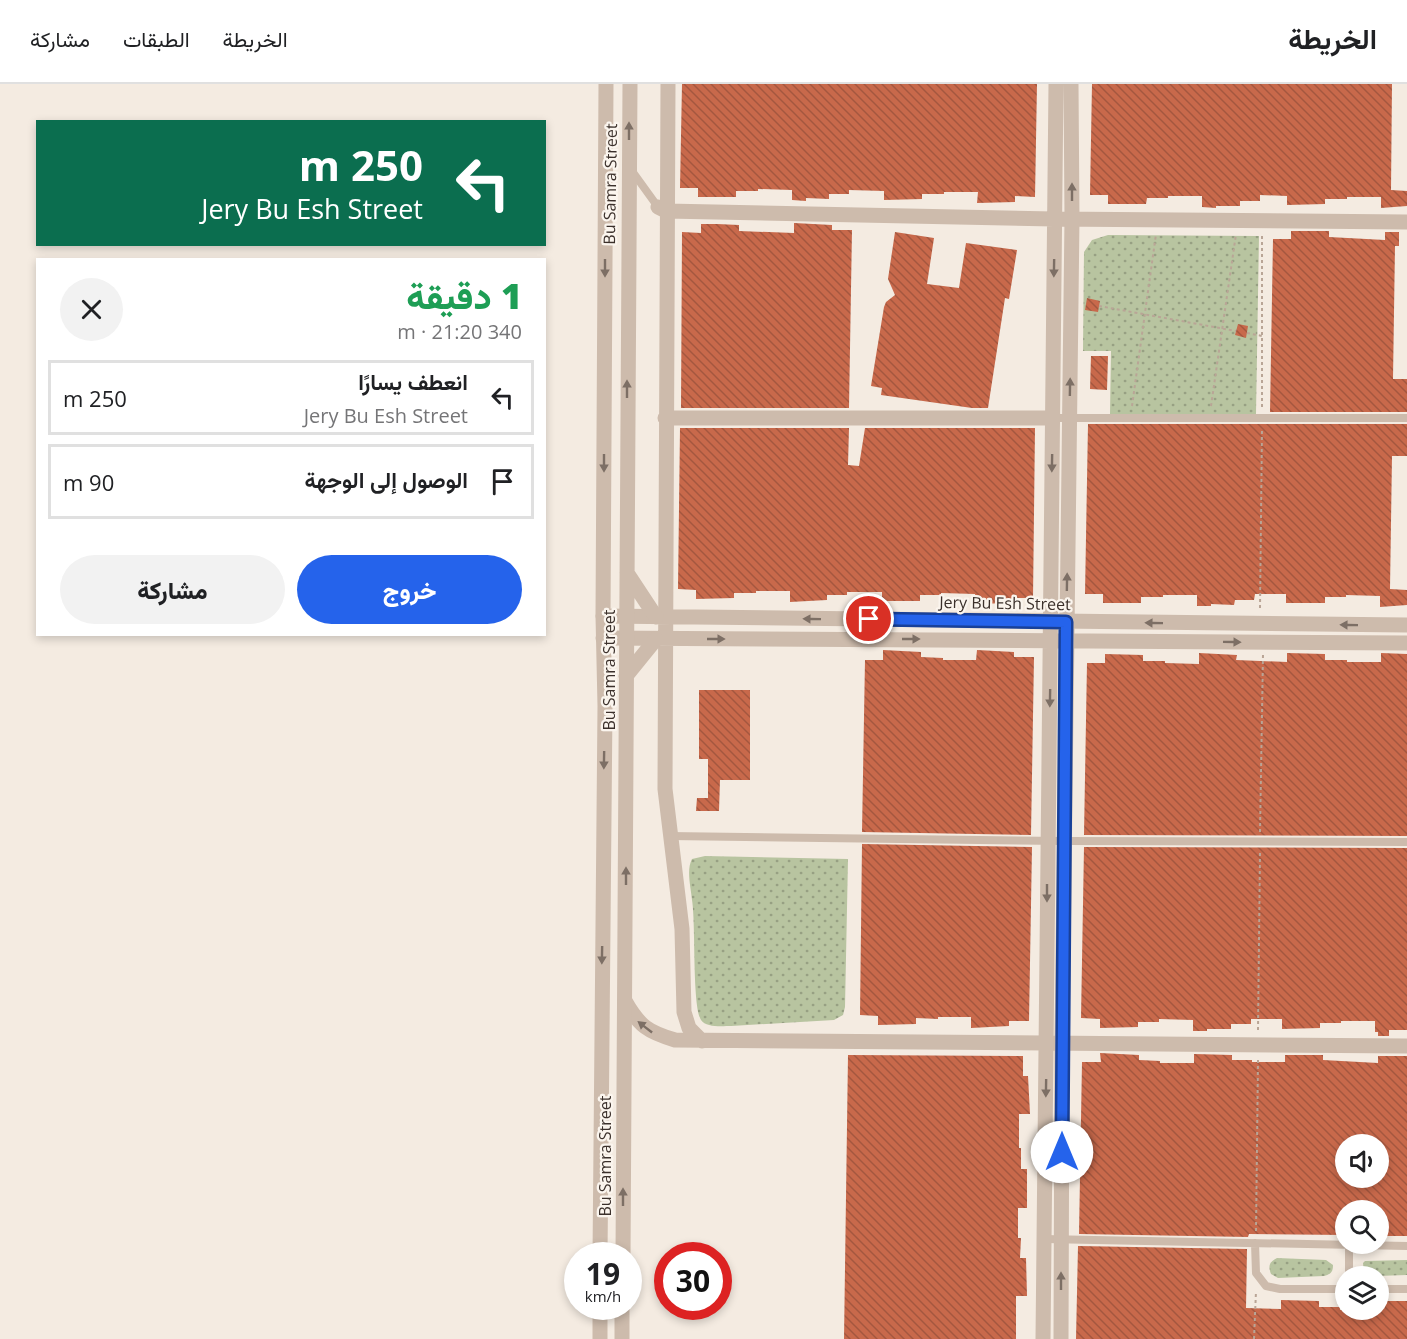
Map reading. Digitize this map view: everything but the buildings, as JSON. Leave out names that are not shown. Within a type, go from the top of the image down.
[{"type":"street","name":"Bu Samra Street","points":[[600,1242],[605,706],[603,616],[606,84]]},
{"type":"street","name":"Bu Samra Street","points":[[622,1242],[630,84]]},
{"type":"street","points":[[668,84],[662,209],[665,418],[660,617],[665,789],[682,929],[684,1012],[689,1028],[702,1041]]},
{"type":"street","points":[[1043,1339],[1056,84]]},
{"type":"street","points":[[1061,1339],[1066,622],[1072,218],[1071,84]]},
{"type":"street","points":[[662,209],[1054,219],[1407,222]]},
{"type":"street","points":[[665,418],[1052,418]]},
{"type":"street","points":[[627,573],[660,617]]},
{"type":"street","name":"Jery Bu Esh Street","points":[[603,616],[1407,626]]},
{"type":"street","points":[[603,638],[1407,643]]},
{"type":"street","points":[[626,676],[660,639]]},
{"type":"street","points":[[625,1001],[633,1016],[642,1026],[655,1034],[675,1040],[1407,1046]]},
{"type":"street","points":[[600,1320],[600,1339]]},
{"type":"street","points":[[622,1320],[622,1339]]},
{"type":"lane","points":[[629,166],[662,209]]},
{"type":"lane","points":[[1052,418],[1407,418]]},
{"type":"lane","points":[[669,836],[1047,841],[1407,842]]},
{"type":"lane","points":[[1044,1239],[1335,1246]]},
{"type":"lane","points":[[1256,1243],[1256,1273],[1261,1282],[1272,1289],[1335,1289]]},
{"type":"lane","points":[[1389,1246],[1407,1246]]},
{"type":"lane","points":[[1389,1289],[1407,1289]]},
{"type":"path","points":[[1131,418],[1158,219]]},
{"type":"path","points":[[1209,418],[1238,220]]},
{"type":"path","points":[[1262,220],[1262,417]]},
{"type":"path","points":[[1099,306],[1236,331]]},
{"type":"path","points":[[1247,333],[1263,336]]},
{"type":"path","points":[[1254,1339],[1256,1273]]},
{"type":"green space","points":[[1108,235],[1259,236],[1256,414],[1110,414],[1111,351],[1083,351],[1084,252],[1092,240]]},
{"type":"green space","points":[[705,856],[848,859],[843,1015],[834,1020],[731,1026],[703,1023],[698,1012],[696,998],[693,911],[689,874],[692,859]]},
{"type":"green space","points":[[1277,1258],[1326,1260],[1333,1265],[1333,1269],[1324,1276],[1278,1278],[1271,1274],[1270,1269],[1271,1263]]},
{"type":"green space","points":[[1407,1260],[1407,1275],[1389,1276],[1389,1266],[1363,1266],[1365,1261]]},
{"type":"route","points":[[869,619],[1066,622],[1062,1152]]}]
